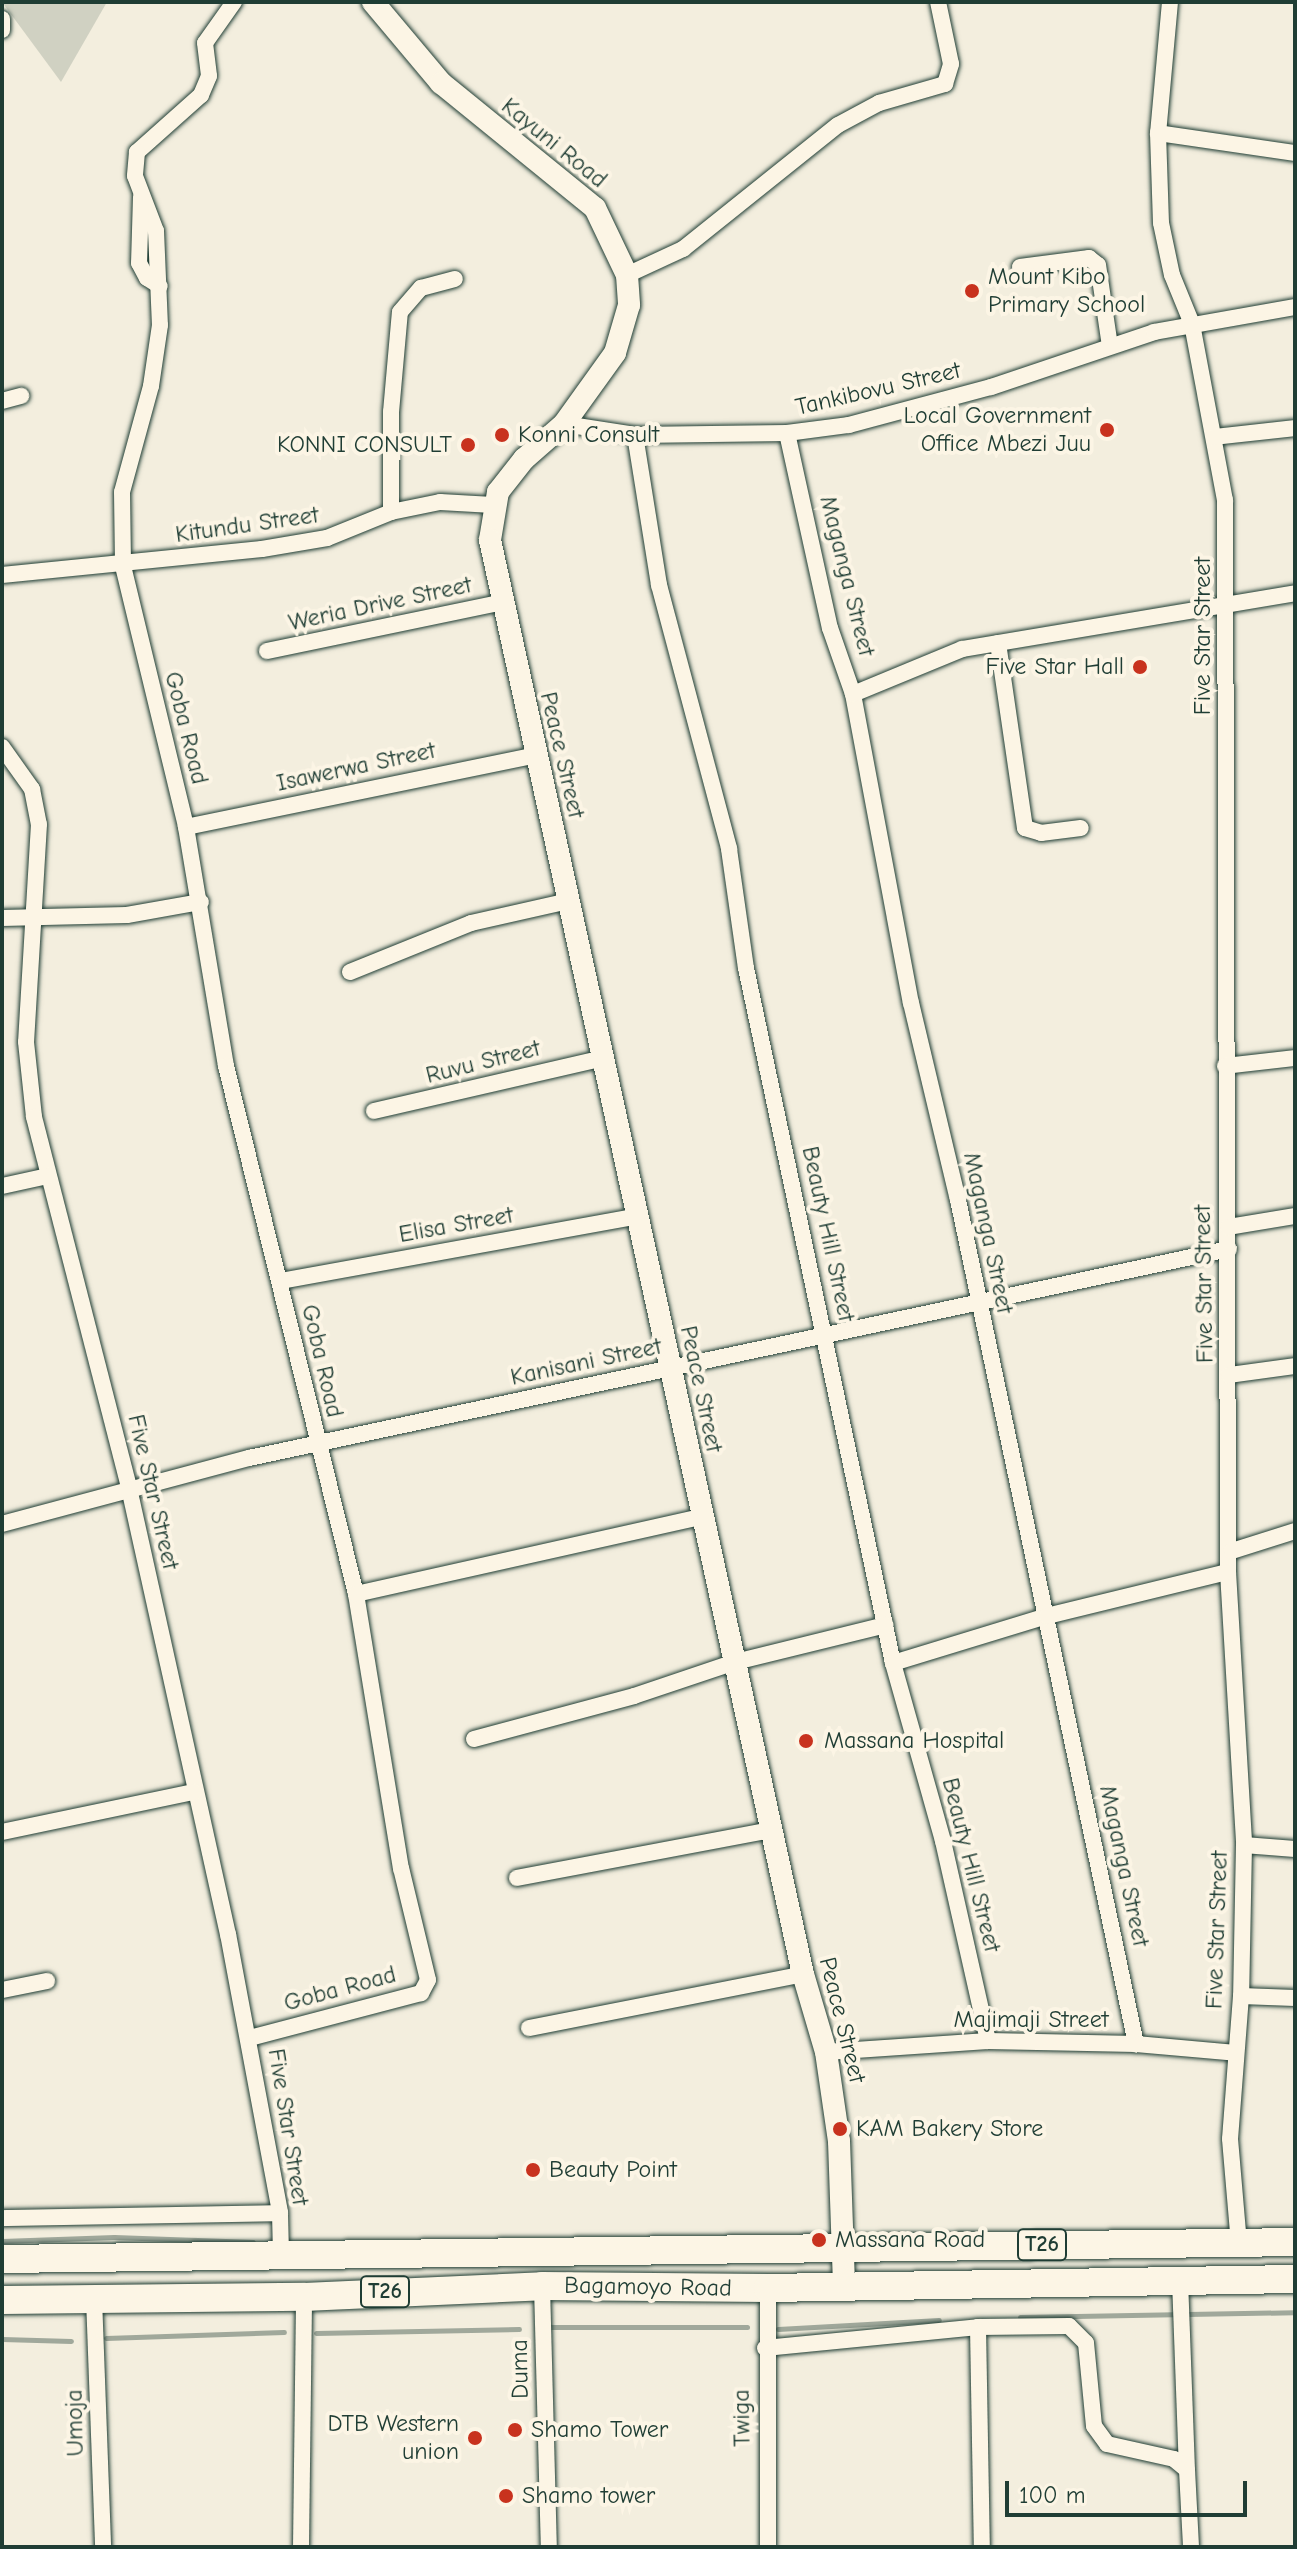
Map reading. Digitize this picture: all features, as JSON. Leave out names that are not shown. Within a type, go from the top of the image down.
[{"type":"highway","name":"Bagamoyo Road","points":[[2,2259],[1295,2242]]},
{"type":"highway","name":"Bagamoyo Road","points":[[2,2300],[304,2297],[542,2286],[768,2288],[1295,2279]]},
{"type":"street","name":"Goba Road","points":[[234,2],[205,43],[209,76],[201,95],[137,152],[141,196],[156,231],[160,286],[157,353],[122,492],[123,566],[186,827],[201,902],[226,1066],[356,1594],[401,1868],[428,1980],[421,1993],[249,2038]]},
{"type":"street","name":"Kayuni Road","points":[[373,2],[441,83],[595,208],[627,275],[629,305],[615,353],[564,424],[524,459],[493,505]]},
{"type":"street","points":[[627,275],[683,249],[838,125],[879,103],[945,84],[951,64],[938,2]]},
{"type":"street","name":"Five Star Street","points":[[1170,2],[1158,133],[1161,223],[1172,275],[1192,324],[1225,500],[1225,1066],[1232,1551],[1228,1572],[1244,1845],[1241,1996],[1230,2139],[1239,2245]]},
{"type":"street","points":[[2,19],[2,30]]},
{"type":"street","points":[[1158,133],[1295,153]]},
{"type":"street","points":[[1020,267],[1089,258],[1098,265],[1110,346]]},
{"type":"street","points":[[391,512],[391,412],[400,312],[421,288],[455,279]]},
{"type":"street","name":"Tankibovu Street","points":[[564,424],[635,435],[787,433],[924,406],[1110,346],[1192,324],[1295,307]]},
{"type":"street","points":[[2,401],[21,396]]},
{"type":"street","points":[[1214,437],[1295,428]]},
{"type":"street","name":"Maganga Street","points":[[787,433],[830,628],[853,694],[911,1003],[1047,1616],[1136,2044]]},
{"type":"street","name":"Beauty Hill Street","points":[[635,435],[659,585],[729,849],[746,968],[893,1663],[943,1841],[988,2041]]},
{"type":"street","name":"Kitundu Street","points":[[2,575],[123,566],[327,538],[391,512],[440,502],[493,505]]},
{"type":"street","name":"Peace Street","points":[[493,505],[490,540],[503,602],[640,1216],[701,1517],[803,1974],[826,2052],[836,2103],[844,2285]]},
{"type":"street","points":[[853,694],[931,660],[998,643],[1224,608],[1295,593]]},
{"type":"street","name":"Weria Drive Street","points":[[267,651],[503,602]]},
{"type":"street","points":[[998,643],[1025,828],[1041,833],[1081,828]]},
{"type":"street","name":"Five Star Street","points":[[2,747],[32,789],[39,824],[26,1042],[34,1117],[129,1488],[249,2038],[280,2213],[281,2255]]},
{"type":"street","name":"Isawerwa Street","points":[[186,827],[536,755]]},
{"type":"street","points":[[350,972],[471,923],[569,901]]},
{"type":"street","points":[[2,918],[127,915],[201,902]]},
{"type":"street","name":"Ruvu Street","points":[[374,1111],[603,1058]]},
{"type":"street","points":[[1225,1066],[1295,1058]]},
{"type":"street","points":[[2,1186],[48,1176]]},
{"type":"street","name":"Elisa Street","points":[[281,1281],[640,1216]]},
{"type":"street","points":[[1228,1227],[1295,1216]]},
{"type":"street","name":"Kanisani Street","points":[[2,1524],[129,1488],[1229,1249]]},
{"type":"street","points":[[1229,1375],[1295,1366]]},
{"type":"street","points":[[356,1594],[701,1517]]},
{"type":"street","points":[[1232,1551],[1295,1531]]},
{"type":"street","points":[[893,1663],[1047,1616],[1228,1572]]},
{"type":"street","points":[[474,1739],[634,1696],[735,1662],[886,1625]]},
{"type":"street","points":[[2,1832],[194,1792]]},
{"type":"street","points":[[517,1878],[771,1830]]},
{"type":"street","points":[[1244,1845],[1295,1849]]},
{"type":"street","points":[[529,2028],[803,1974]]},
{"type":"street","points":[[2,1990],[47,1981]]},
{"type":"street","points":[[1241,1996],[1295,1998]]},
{"type":"street","name":"Majimaji Street","points":[[826,2052],[988,2041],[1136,2044],[1236,2053]]},
{"type":"street","points":[[2,2218],[280,2213]]},
{"type":"street","points":[[1180,2280],[1191,2547]]},
{"type":"street","name":"Duma","points":[[542,2286],[549,2547]]},
{"type":"street","name":"Twiga","points":[[768,2288],[765,2348],[768,2547]]},
{"type":"street","points":[[301,2547],[304,2297]]},
{"type":"street","name":"Umoja","points":[[94,2298],[103,2547]]},
{"type":"street","points":[[765,2348],[978,2327],[1069,2326],[1081,2333],[1092,2372],[1094,2426],[1107,2444],[1174,2459],[1187,2470]]},
{"type":"street","points":[[978,2327],[982,2547]]},
{"type":"shaded area","points":[[2,2],[107,2],[61,82]]},
{"type":"waterway","points":[[2,2241],[114,2237],[253,2242]]},
{"type":"waterway","points":[[1020,2317],[1295,2312]]},
{"type":"waterway","points":[[778,2329],[939,2320]]},
{"type":"waterway","points":[[544,2327],[747,2327]]},
{"type":"waterway","points":[[316,2333],[519,2329]]},
{"type":"waterway","points":[[106,2338],[284,2332]]},
{"type":"waterway","points":[[2,2339],[71,2341]]},
{"type":"place","name":"Mount Kibo Primary School","points":[[972,291]]},
{"type":"place","name":"Local Government Office Mbezi Juu","points":[[1107,430]]},
{"type":"place","name":"Konni Consult","points":[[502,435]]},
{"type":"place","name":"KONNI CONSULT","points":[[468,445]]},
{"type":"place","name":"Five Star Hall","points":[[1140,667]]},
{"type":"place","name":"Massana Hospital","points":[[806,1741]]},
{"type":"place","name":"KAM Bakery Store","points":[[840,2129]]},
{"type":"place","name":"Beauty Point","points":[[533,2170]]},
{"type":"place","name":"Massana Road","points":[[819,2240]]},
{"type":"place","name":"Shamo Tower","points":[[515,2430]]},
{"type":"place","name":"DTB Western union","points":[[475,2438]]},
{"type":"place","name":"Shamo tower","points":[[506,2496]]}]
